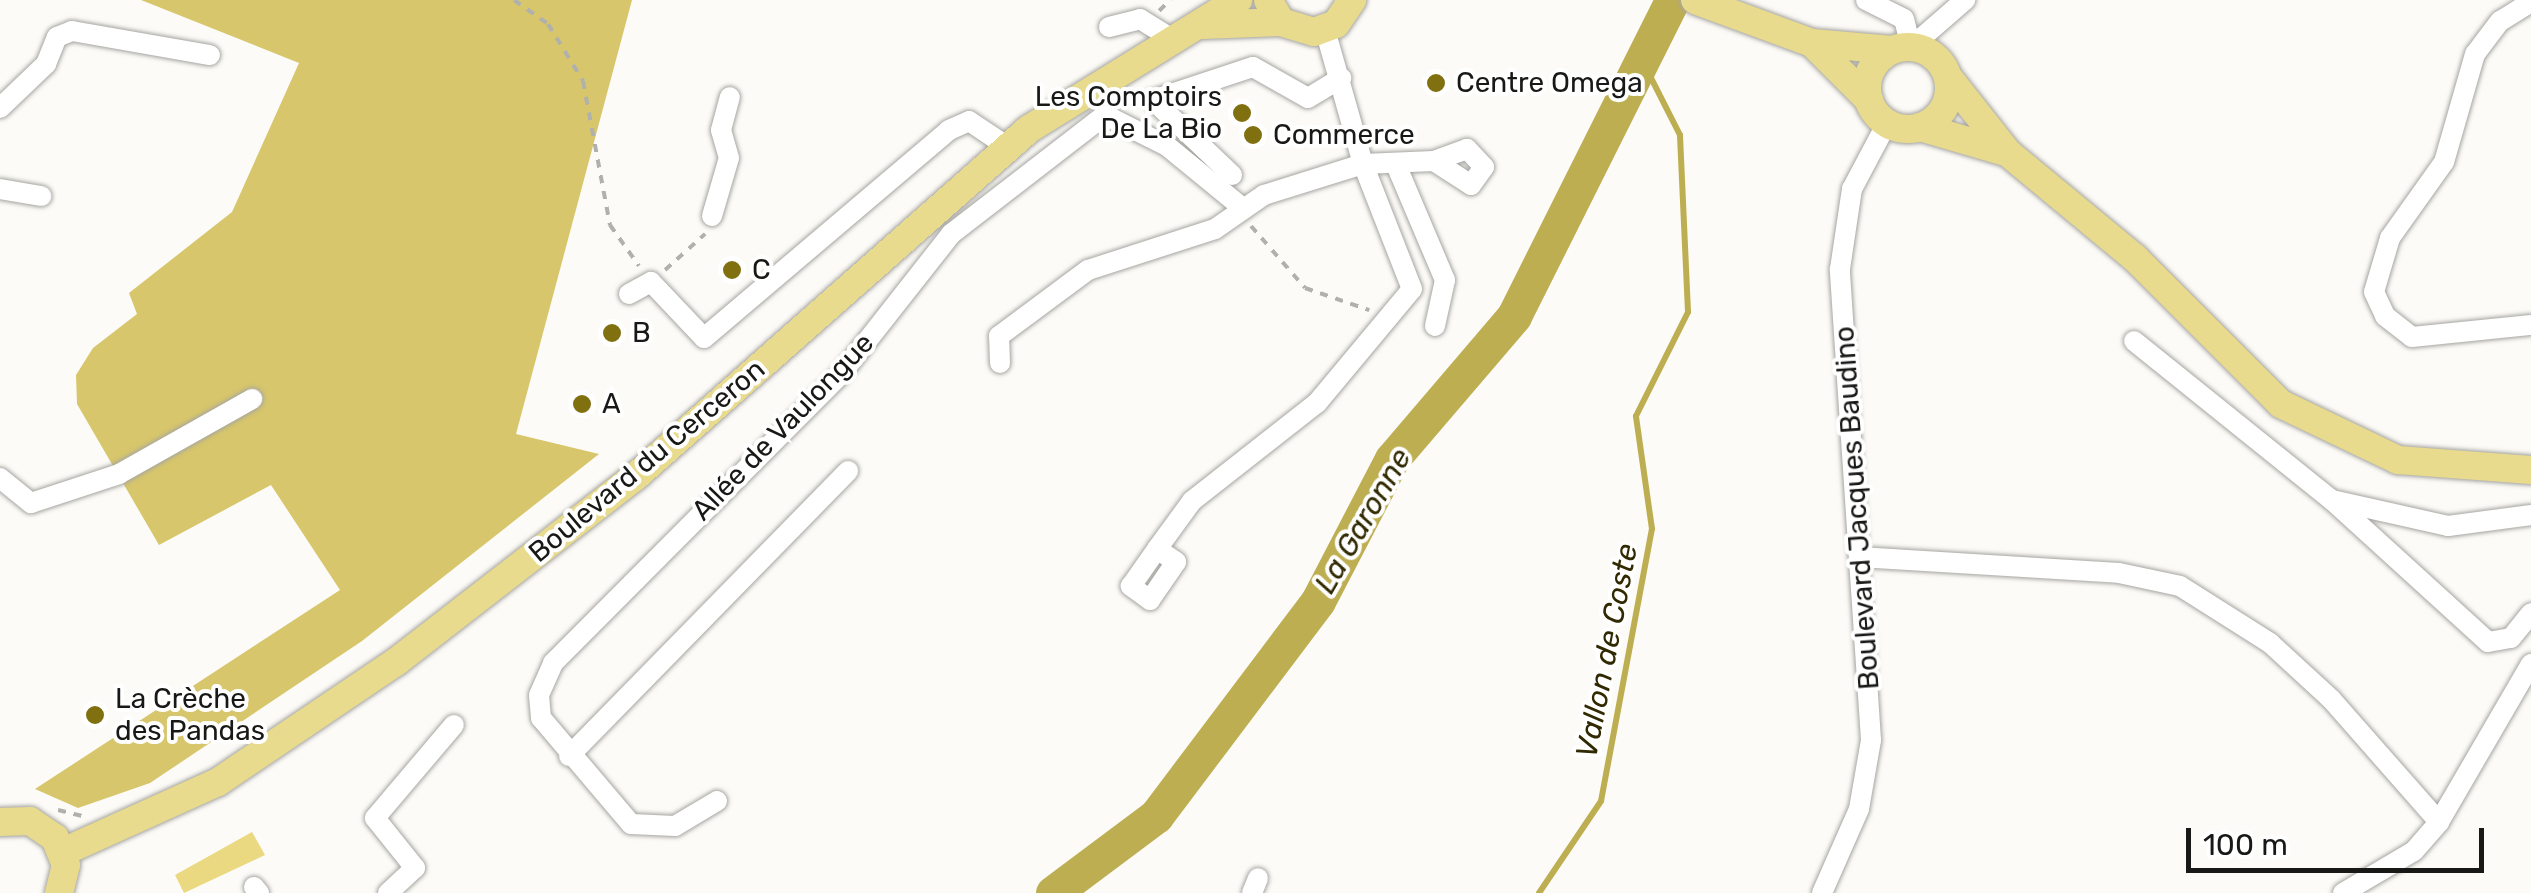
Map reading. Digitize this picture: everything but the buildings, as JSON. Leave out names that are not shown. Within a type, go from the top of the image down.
[{"type":"main road","name":"Boulevard du Cerceron","points":[[63,852],[218,782],[396,662],[636,476],[1008,147],[1171,38],[1201,25],[1238,0]]},
{"type":"main road","points":[[1326,30],[1354,2]]},
{"type":"main road","points":[[1711,2],[1812,43],[1902,48],[1934,56],[2008,153],[2135,258],[2281,404],[2398,460],[2531,470]]},
{"type":"main road","name":"Boulevard du Cerceron","points":[[1201,25],[1275,11],[1326,30]]},
{"type":"main road","points":[[1812,43],[1887,124],[1920,127],[2008,153]]},
{"type":"main road","points":[[1868,100],[1868,76],[1902,48]]},
{"type":"main road","points":[[1920,127],[1941,113],[1948,77]]},
{"type":"main road","points":[[2500,469],[2531,460]]},
{"type":"main road","points":[[0,822],[44,828],[63,852],[59,893]]},
{"type":"street","points":[[1866,0],[1904,19],[1902,48]]},
{"type":"street","points":[[1902,48],[1965,0]]},
{"type":"street","points":[[2531,2],[2500,20],[2475,54],[2444,162],[2378,260],[2374,292],[2385,316],[2412,337],[2448,341],[2531,325]]},
{"type":"street","points":[[1110,26],[1140,19],[1171,38]]},
{"type":"street","points":[[1157,549],[1192,501],[1317,403],[1412,289],[1363,164],[1326,30]]},
{"type":"street","points":[[0,108],[46,64],[57,37],[72,32],[210,55]]},
{"type":"street","points":[[1232,175],[1153,100],[1253,67],[1308,98],[1340,78]]},
{"type":"street","points":[[712,216],[728,158],[721,130],[730,97]]},
{"type":"street","name":"Allée de Vaulongue","points":[[717,801],[651,830],[605,800],[541,718],[538,695],[553,663],[841,374],[951,234],[1105,114],[1166,146],[1242,211]]},
{"type":"street","points":[[629,294],[651,282],[704,338],[949,130],[969,120],[1008,147]]},
{"type":"street","name":"Boulevard Jacques Baudino","points":[[1822,893],[1868,774],[1842,227],[1887,124]]},
{"type":"street","points":[[1000,363],[999,336],[1088,270],[1363,164],[1397,167],[1434,160]]},
{"type":"street","points":[[1397,167],[1445,280],[1435,326]]},
{"type":"street","points":[[0,189],[40,196]]},
{"type":"street","points":[[2134,341],[2332,500],[2488,642],[2511,638],[2531,613]]},
{"type":"street","points":[[0,478],[31,503],[119,474],[252,399]]},
{"type":"street","points":[[569,756],[848,471]]},
{"type":"street","points":[[2332,500],[2448,526],[2531,515]]},
{"type":"street","points":[[1859,557],[2119,572],[2180,586],[2319,688],[2438,822]]},
{"type":"street","points":[[2343,893],[2403,860],[2438,822],[2531,664]]},
{"type":"street","points":[[388,893],[416,868],[375,818],[454,725]]},
{"type":"path","points":[[514,0],[548,24],[583,82],[610,224],[642,271]]},
{"type":"path","points":[[1242,211],[1305,288],[1364,305],[1384,323]]},
{"type":"path","points":[[663,291],[674,282],[660,272],[699,248],[712,216]]},
{"type":"path","points":[[42,805],[91,815]]},
{"type":"shaded area","points":[[141,0],[632,0],[516,434],[599,454],[362,641],[150,783],[78,808],[35,789],[340,590],[271,485],[159,545],[77,404],[76,375],[93,348],[137,314],[129,293],[232,212],[299,63]]},
{"type":"shaded area","points":[[1664,0],[1685,0],[1642,60],[1645,41]]},
{"type":"shaded area","points":[[252,832],[265,855],[184,893],[175,875]]},
{"type":"waterway","name":"La Garonne","points":[[1053,893],[1156,816],[1318,601],[1392,459],[1514,316],[1672,0]]},
{"type":"waterway","name":"Vallon de Coste","points":[[1539,893],[1601,801],[1652,529],[1636,416],[1688,312],[1680,135],[1642,60]]},
{"type":"place","name":"Centre Omega","points":[[1436,83]]},
{"type":"place","name":"Les Comptoirs De La Bio","points":[[1242,113]]},
{"type":"place","name":"Commerce","points":[[1253,135]]},
{"type":"place","name":"C","points":[[732,270]]},
{"type":"place","name":"B","points":[[612,333]]},
{"type":"place","name":"A","points":[[582,404]]},
{"type":"place","name":"La Crèche des Pandas","points":[[95,715]]}]
